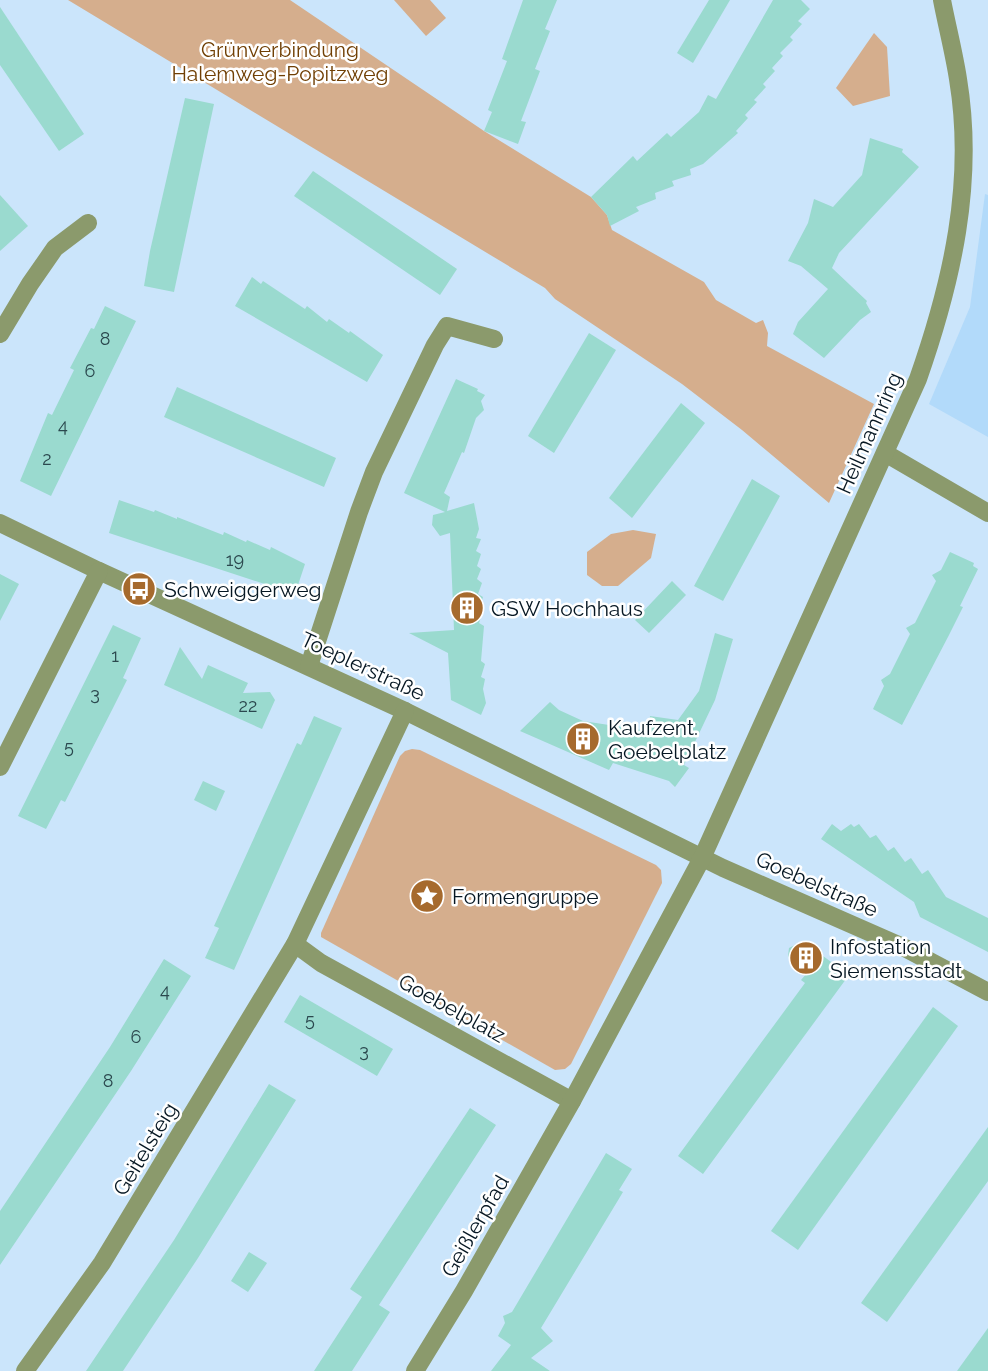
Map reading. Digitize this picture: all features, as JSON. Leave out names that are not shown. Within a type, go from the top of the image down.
[{"type":"street","name":"Heilmannring","points":[[702,858],[918,379],[940,314],[961,214],[964,151],[958,80],[942,0]]},
{"type":"street","points":[[0,334],[55,248],[88,223]]},
{"type":"street","points":[[309,666],[374,472],[435,345],[447,326],[494,339]]},
{"type":"street","points":[[885,453],[988,513]]},
{"type":"street","name":"Toeplerstraße","points":[[0,523],[405,711],[702,858]]},
{"type":"street","points":[[0,767],[99,571]]},
{"type":"street","points":[[295,944],[405,711]]},
{"type":"street","points":[[572,1101],[702,858]]},
{"type":"street","name":"Goebelstraße","points":[[702,858],[903,947],[988,992]]},
{"type":"street","name":"Goebelplatz","points":[[295,944],[321,963],[572,1101]]},
{"type":"street","name":"Geitelsteig","points":[[25,1371],[102,1264],[295,944]]},
{"type":"street","name":"Geißlerpfad","points":[[415,1371],[464,1291],[572,1101]]},
{"type":"shaded area","points":[[985,194],[988,195],[988,437],[929,404],[970,307]]},
{"type":"green space","name":"Grünverbindung Halemweg-Popitzweg","points":[[68,0],[290,0],[484,131],[591,197],[607,215],[612,230],[704,282],[716,300],[756,323],[763,320],[768,333],[767,346],[874,404],[829,503],[682,384],[555,299],[545,288]]},
{"type":"green space","points":[[394,0],[430,0],[446,18],[426,36]]},
{"type":"green space","points":[[874,33],[887,47],[890,96],[853,106],[836,88]]},
{"type":"green space","points":[[633,530],[656,534],[651,558],[618,586],[602,586],[587,575],[587,552],[611,534]]},
{"type":"green space","points":[[412,749],[420,750],[656,865],[661,870],[662,883],[571,1064],[565,1069],[555,1070],[321,937],[400,756]]},
{"type":"building","points":[[523,0],[557,0],[545,29],[550,31],[535,69],[540,71],[521,121],[526,122],[518,144],[484,131],[492,112],[488,110],[507,61],[502,59]]},
{"type":"building","points":[[709,0],[730,0],[693,63],[677,53]]},
{"type":"building","points":[[773,0],[801,0],[810,9],[798,21],[802,24],[790,37],[793,40],[780,53],[783,56],[772,68],[775,71],[763,84],[766,87],[754,100],[757,102],[745,115],[748,118],[736,131],[738,133],[703,164],[690,169],[691,175],[672,181],[674,186],[655,193],[656,199],[636,207],[639,211],[610,226],[607,215],[591,197],[633,156],[637,161],[667,133],[671,137],[699,112],[708,95],[716,99]]},
{"type":"building","points":[[0,7],[84,134],[59,151],[0,65]]},
{"type":"building","points":[[185,98],[214,104],[174,292],[144,286]]},
{"type":"building","points":[[870,138],[903,149],[902,152],[919,167],[839,253],[832,268],[867,301],[871,312],[824,358],[793,334],[798,322],[828,289],[801,266],[788,261],[808,223],[814,199],[833,207],[862,175]]},
{"type":"building","points":[[313,171],[457,269],[440,295],[294,196]]},
{"type":"building","points":[[0,195],[28,226],[0,251]]},
{"type":"building","points":[[252,277],[261,284],[263,281],[305,309],[307,306],[327,322],[329,319],[349,333],[350,331],[383,355],[367,382],[235,306]]},
{"type":"building","points":[[105,306],[136,321],[51,496],[20,481],[48,413],[52,415],[74,370],[70,368]]},
{"type":"building","points":[[589,333],[616,350],[554,453],[528,436]]},
{"type":"building","points":[[456,379],[485,395],[481,401],[484,410],[476,418],[464,453],[462,452],[444,493],[450,497],[447,511],[474,503],[479,529],[476,538],[481,539],[476,551],[481,554],[477,566],[481,569],[477,579],[482,583],[478,594],[483,597],[479,609],[483,611],[479,623],[484,626],[481,661],[485,664],[481,677],[485,679],[483,689],[486,703],[481,715],[451,700],[448,653],[409,633],[454,630],[450,533],[440,536],[432,525],[433,515],[445,512],[404,493]]},
{"type":"building","points":[[177,387],[336,458],[324,487],[164,417]]},
{"type":"building","points":[[681,403],[705,423],[632,518],[609,498]]},
{"type":"building","points":[[752,479],[780,496],[723,601],[694,586]]},
{"type":"building","points":[[119,500],[177,517],[223,535],[224,532],[270,550],[271,547],[305,564],[295,594],[109,533]]},
{"type":"building","points":[[950,552],[974,563],[973,566],[978,569],[960,606],[963,607],[902,725],[873,709],[884,686],[881,680],[890,674],[910,634],[906,628],[915,623],[936,581],[932,575],[941,570]]},
{"type":"building","points":[[0,574],[19,584],[0,621]]},
{"type":"building","points":[[672,581],[686,595],[649,633],[635,620]]},
{"type":"building","points":[[113,625],[141,638],[123,678],[127,680],[65,802],[61,800],[46,829],[18,816]]},
{"type":"building","points":[[715,633],[733,639],[715,700],[684,765],[689,768],[675,787],[669,781],[613,763],[609,770],[520,731],[550,702],[559,710],[583,721],[648,731],[650,716],[678,720],[699,691]]},
{"type":"building","points":[[180,647],[202,679],[208,665],[248,683],[243,693],[270,692],[275,700],[262,729],[164,685]]},
{"type":"building","points":[[314,716],[342,728],[234,970],[205,958],[219,928],[214,926],[297,743],[301,745]]},
{"type":"building","points":[[203,781],[225,791],[216,811],[194,800]]},
{"type":"building","points":[[832,824],[841,831],[851,824],[854,827],[859,824],[870,838],[876,835],[888,851],[894,847],[905,862],[911,858],[922,874],[928,870],[946,897],[988,918],[988,952],[920,917],[914,902],[821,839]]},
{"type":"building","points":[[797,944],[823,956],[849,975],[703,1174],[678,1156],[805,983],[801,980],[807,973],[788,956],[789,948]]},
{"type":"building","points":[[164,959],[191,976],[131,1071],[0,1265],[0,1211],[110,1047]]},
{"type":"building","points":[[300,995],[393,1049],[377,1076],[284,1022]]},
{"type":"building","points":[[933,1007],[958,1026],[798,1250],[771,1231]]},
{"type":"building","points":[[269,1084],[296,1100],[198,1258],[123,1371],[86,1371],[174,1240]]},
{"type":"building","points":[[470,1108],[496,1125],[379,1305],[390,1312],[352,1371],[314,1371],[362,1297],[350,1289]]},
{"type":"building","points":[[988,1127],[988,1181],[887,1322],[861,1303]]},
{"type":"building","points":[[606,1153],[632,1169],[619,1190],[623,1192],[541,1328],[553,1341],[531,1358],[550,1371],[491,1371],[511,1345],[498,1336],[505,1323],[503,1316],[512,1312]]},
{"type":"building","points":[[249,1252],[267,1263],[248,1292],[231,1281]]},
{"type":"building","points":[[988,1328],[988,1371],[957,1371]]},
{"type":"place","name":"Schweiggerweg","points":[[139,589]]},
{"type":"place","name":"GSW Hochhaus","points":[[467,608]]},
{"type":"place","name":"Kaufzent. Goebelplatz","points":[[583,739]]},
{"type":"place","name":"Formengruppe","points":[[427,896]]},
{"type":"place","name":"Infostation Siemensstadt","points":[[806,958]]}]
